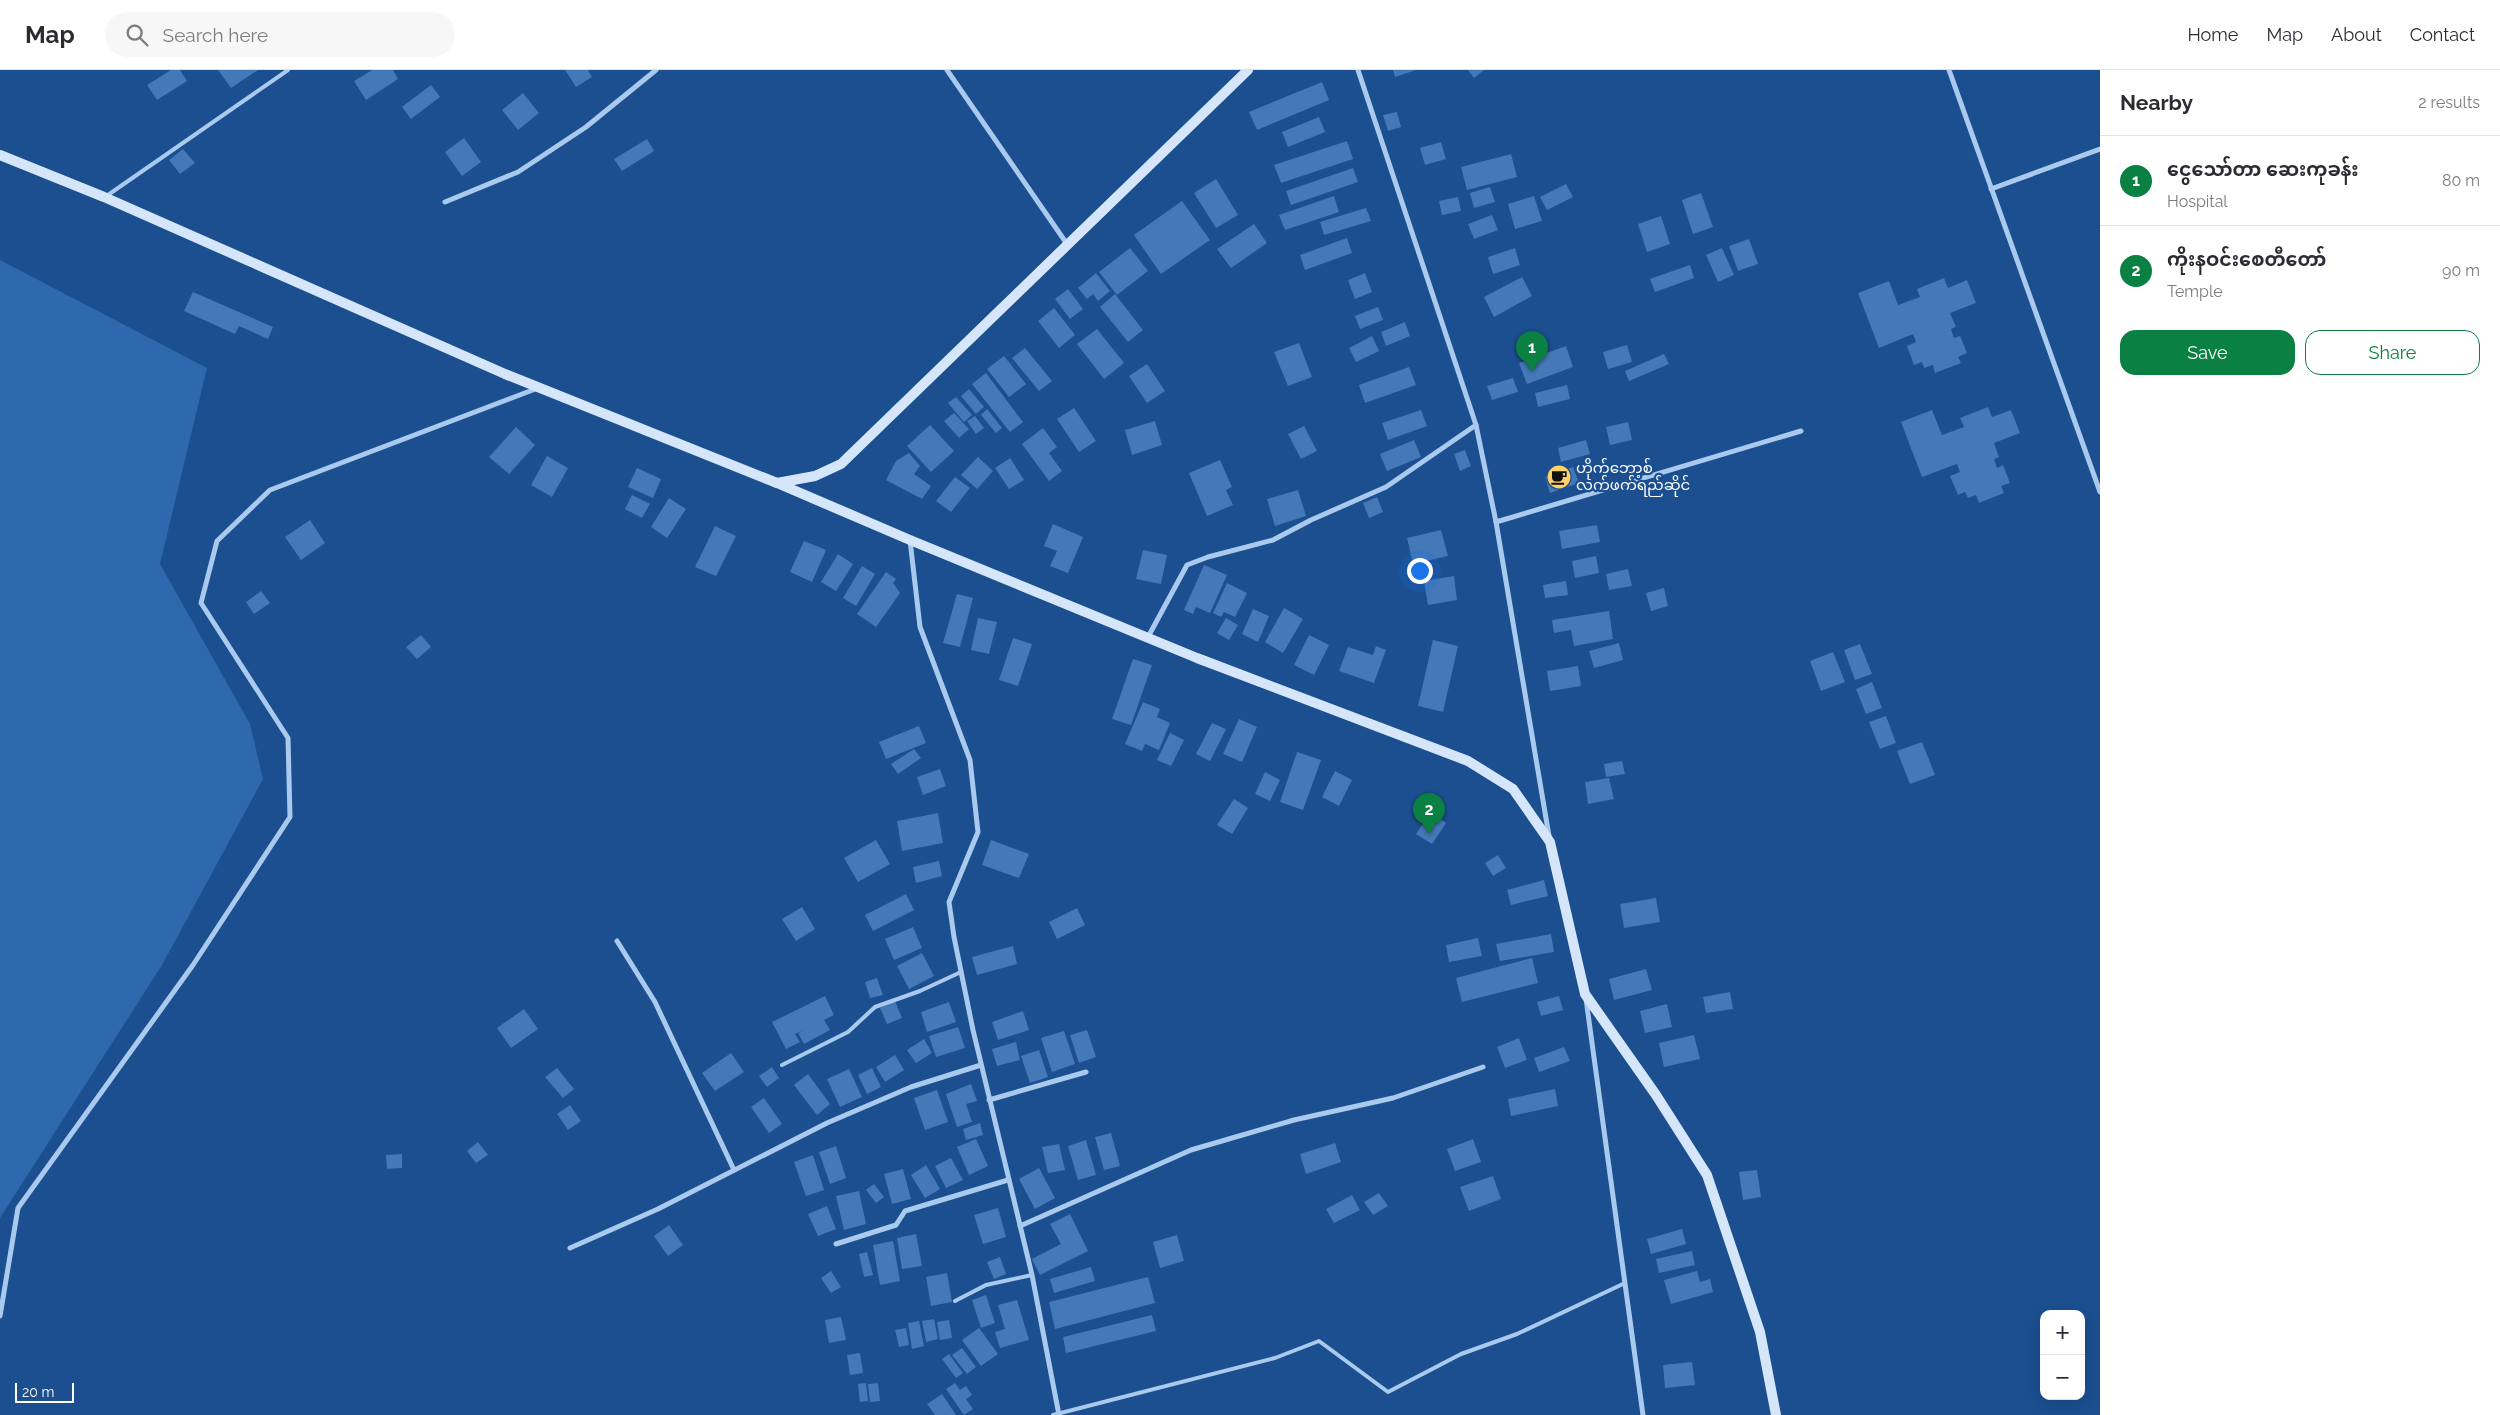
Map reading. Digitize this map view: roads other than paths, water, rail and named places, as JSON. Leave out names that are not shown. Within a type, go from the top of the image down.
[{"type":"main road","points":[[778,483],[815,476],[841,464],[1069,246],[1248,70]]},
{"type":"main road","points":[[0,155],[104,198],[539,387],[778,483],[910,540],[1197,658],[1468,761],[1513,789],[1550,842],[1585,994],[1656,1095],[1707,1175],[1760,1332],[1776,1415]]},
{"type":"street","points":[[445,202],[518,172],[586,127],[656,70]]},
{"type":"street","points":[[947,70],[1069,246]]},
{"type":"street","points":[[1358,70],[1476,425],[1496,522],[1550,842]]},
{"type":"street","points":[[1949,70],[2100,492]]},
{"type":"street","points":[[1991,189],[2100,149]]},
{"type":"street","points":[[0,1316],[18,1208],[193,965],[290,817],[288,738],[201,603],[217,541],[270,490],[539,387]]},
{"type":"street","points":[[1148,637],[1187,564],[1272,540],[1311,520],[1386,488],[1476,425]]},
{"type":"street","points":[[1496,522],[1801,431]]},
{"type":"street","points":[[910,540],[920,627],[970,760],[978,832],[949,902],[961,972],[989,1100],[1032,1275],[1059,1414]]},
{"type":"street","points":[[617,941],[655,1002],[734,1170]]},
{"type":"street","points":[[1585,994],[1643,1415]]},
{"type":"street","points":[[570,1248],[658,1209],[827,1123],[911,1087],[981,1065]]},
{"type":"street","points":[[1020,1226],[1191,1150],[1294,1120],[1393,1098],[1483,1067]]},
{"type":"street","points":[[989,1100],[1086,1072]]},
{"type":"street","points":[[836,1244],[896,1225],[905,1211],[1008,1180]]},
{"type":"lane","points":[[104,198],[288,70]]},
{"type":"lane","points":[[782,1065],[848,1032],[875,1007],[920,991],[961,972]]},
{"type":"lane","points":[[955,1301],[986,1286],[1032,1275]]},
{"type":"lane","points":[[1053,1415],[1275,1358],[1319,1341],[1388,1392],[1461,1354],[1517,1334],[1624,1282]]},
{"type":"place","name":"ငွေသော်တာ ဆေးကုခန်း","points":[[1532,372]]},
{"type":"place","name":"ဟိုက်ဘော့စ် လက်ဖက်ရည်ဆိုင်","points":[[1559,477]]},
{"type":"place","name":"ကိုးနဝင်းစေတီတော်","points":[[1429,834]]}]
